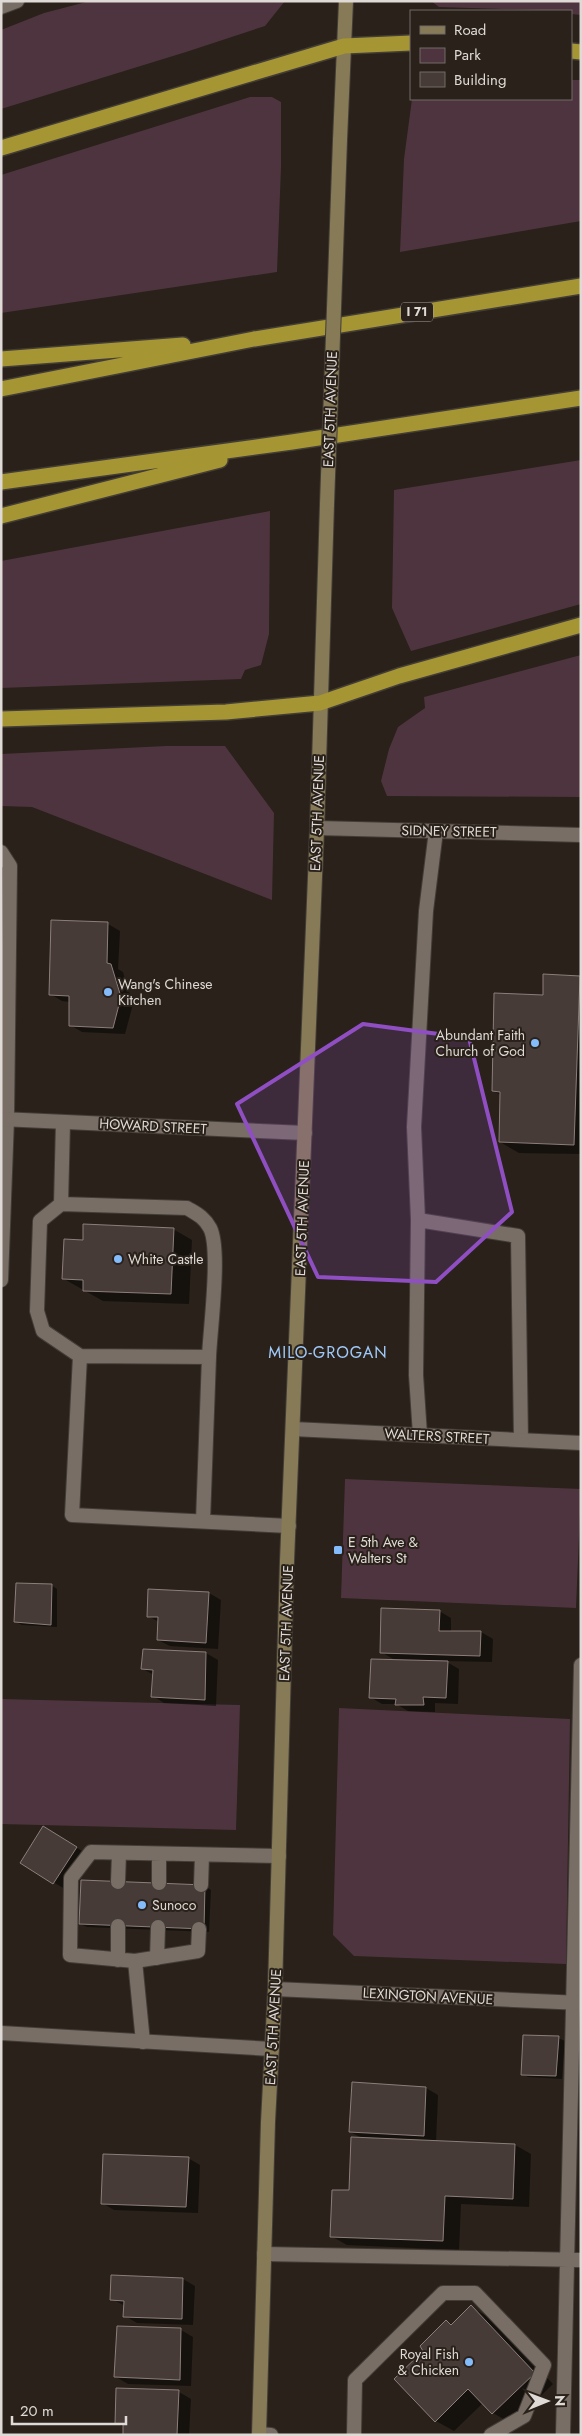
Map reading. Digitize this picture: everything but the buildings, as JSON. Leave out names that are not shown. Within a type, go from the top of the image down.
[{"type":"highway","points":[[1,148],[344,46],[410,43]]},
{"type":"highway","name":"I 71","points":[[1,389],[254,339],[581,286]]},
{"type":"highway","points":[[1,359],[254,339]]},
{"type":"highway","points":[[1,482],[292,442],[581,398]]},
{"type":"highway","points":[[1,516],[292,442]]},
{"type":"highway","points":[[1,719],[226,712],[320,704],[399,676],[581,625]]},
{"type":"main road","name":"EAST 5TH AVENUE","points":[[259,2435],[275,1989],[288,1526],[317,828],[322,634],[346,1]]},
{"type":"street","points":[[1,7],[17,1]]},
{"type":"street","name":"SIDNEY STREET","points":[[317,828],[581,834]]},
{"type":"street","points":[[420,1435],[416,1375],[418,1220],[414,1127],[426,911],[436,831]]},
{"type":"street","points":[[1,852],[10,866],[1,1280]]},
{"type":"street","name":"HOWARD STREET","points":[[4,1119],[305,1133]]},
{"type":"street","points":[[61,1204],[63,1122]]},
{"type":"street","points":[[203,1521],[215,1250],[211,1230],[202,1216],[187,1208],[61,1204],[40,1221],[37,1311],[43,1332],[80,1356],[209,1357]]},
{"type":"street","points":[[418,1220],[518,1236],[521,1440]]},
{"type":"street","points":[[80,1356],[72,1515],[288,1526]]},
{"type":"street","name":"WALTERS STREET","points":[[293,1429],[581,1443]]},
{"type":"street","points":[[563,2435],[574,2260],[581,1665]]},
{"type":"street","points":[[199,1929],[198,1951],[135,1961],[70,1955],[71,1878],[91,1852],[279,1856]]},
{"type":"street","points":[[118,1853],[118,1882]]},
{"type":"street","points":[[159,1854],[159,1883]]},
{"type":"street","points":[[201,1884],[202,1855]]},
{"type":"street","points":[[118,1926],[118,1960]]},
{"type":"street","points":[[157,1958],[158,1927]]},
{"type":"street","points":[[135,1961],[143,2042]]},
{"type":"street","name":"LEXINGTON AVENUE","points":[[275,1989],[577,2003]]},
{"type":"street","points":[[1,2033],[272,2049]]},
{"type":"street","points":[[264,2254],[574,2260]]},
{"type":"street","points":[[354,2435],[355,2380],[443,2293],[475,2293],[544,2365],[524,2416],[491,2435]]},
{"type":"street","points":[[259,2435],[271,2435]]},
{"type":"highlighted area","points":[[363,1024],[469,1038],[512,1212],[436,1282],[318,1277],[237,1104]]},
{"type":"green space","points":[[90,1],[285,1],[265,26],[1,109],[1,30],[44,13]]},
{"type":"green space","points":[[431,1],[581,1],[581,15],[572,14],[572,10],[439,7]]},
{"type":"green space","points":[[572,80],[581,80],[581,221],[400,252],[404,159],[412,100],[572,100]]},
{"type":"green space","points":[[250,97],[272,97],[281,102],[281,167],[277,272],[1,313],[1,175]]},
{"type":"green space","points":[[581,460],[581,604],[411,651],[392,608],[394,490]]},
{"type":"green space","points":[[270,511],[269,634],[261,665],[245,670],[241,679],[1,688],[1,561]]},
{"type":"green space","points":[[581,655],[581,797],[387,796],[381,781],[389,749],[398,727],[425,708],[424,697]]},
{"type":"green space","points":[[166,746],[225,746],[274,813],[272,900],[32,807],[1,806],[1,754]]},
{"type":"green space","points":[[345,1479],[581,1489],[576,1608],[341,1598]]},
{"type":"green space","points":[[1,1699],[240,1705],[236,1830],[1,1824]]},
{"type":"green space","points":[[339,1708],[570,1719],[566,1964],[354,1956],[333,1935]]},
{"type":"place","name":"Wang's Chinese Kitchen","points":[[108,992]]},
{"type":"place","name":"Abundant Faith Church of God","points":[[535,1043]]},
{"type":"place","name":"White Castle","points":[[118,1259]]},
{"type":"place","name":"E 5th Ave & Walters St","points":[[338,1550]]},
{"type":"place","name":"Sunoco","points":[[142,1905]]},
{"type":"place","name":"Royal Fish & Chicken","points":[[469,2362]]},
{"type":"district","name":"MILO-GROGAN","points":[[328,1352]]}]
